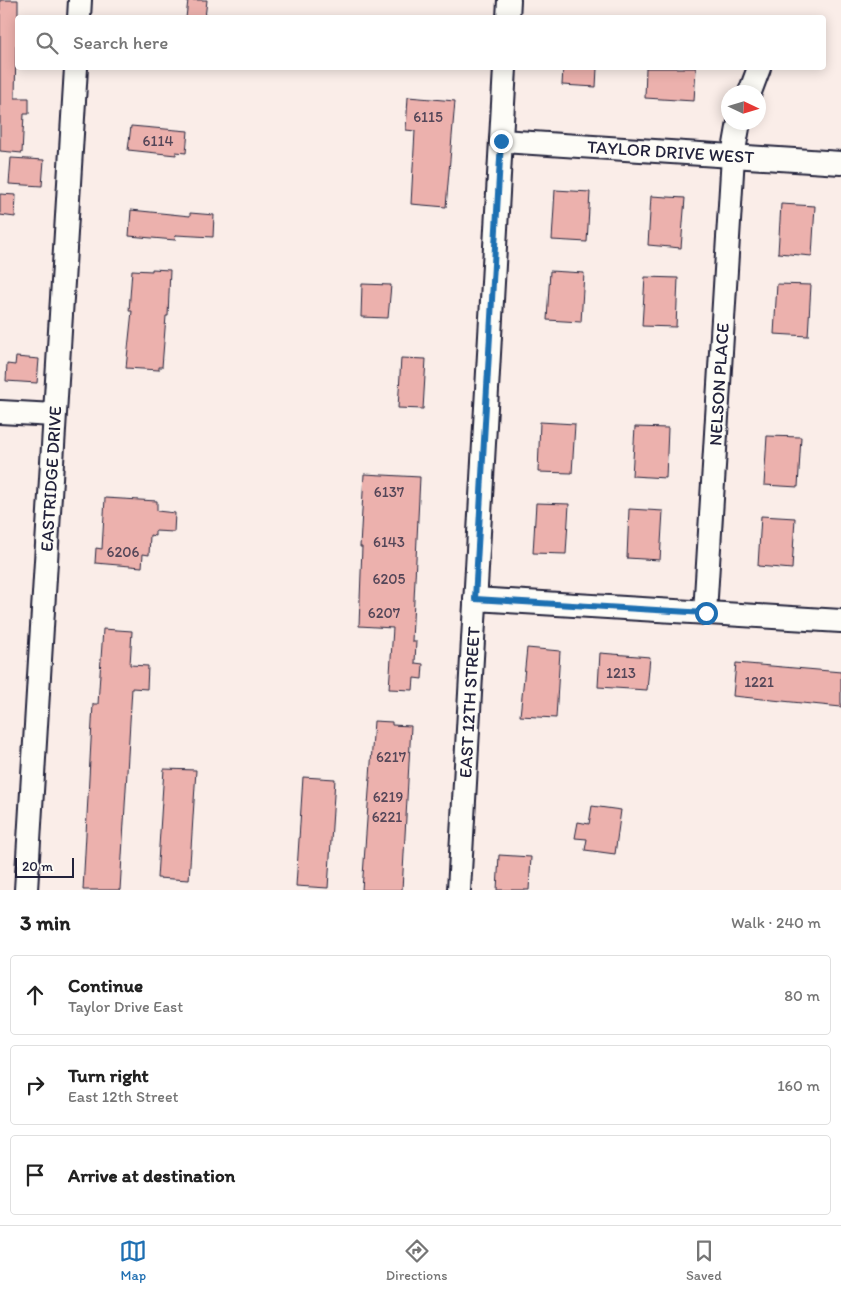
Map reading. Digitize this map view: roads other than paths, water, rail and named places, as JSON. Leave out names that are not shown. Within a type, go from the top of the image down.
[{"type":"street","points":[[79,15],[80,0]]},
{"type":"street","points":[[508,15],[509,0]]},
{"type":"street","name":"EASTRIDGE DRIVE","points":[[26,890],[76,70]]},
{"type":"street","name":"EAST 12TH STREET","points":[[459,890],[506,70]]},
{"type":"street","points":[[753,85],[758,70]]},
{"type":"street","name":"NELSON PLACE","points":[[706,613],[733,156],[738,130]]},
{"type":"street","name":"TAYLOR DRIVE WEST","points":[[501,141],[841,163]]},
{"type":"street","points":[[0,412],[54,415]]},
{"type":"street","points":[[475,599],[841,621]]}]
